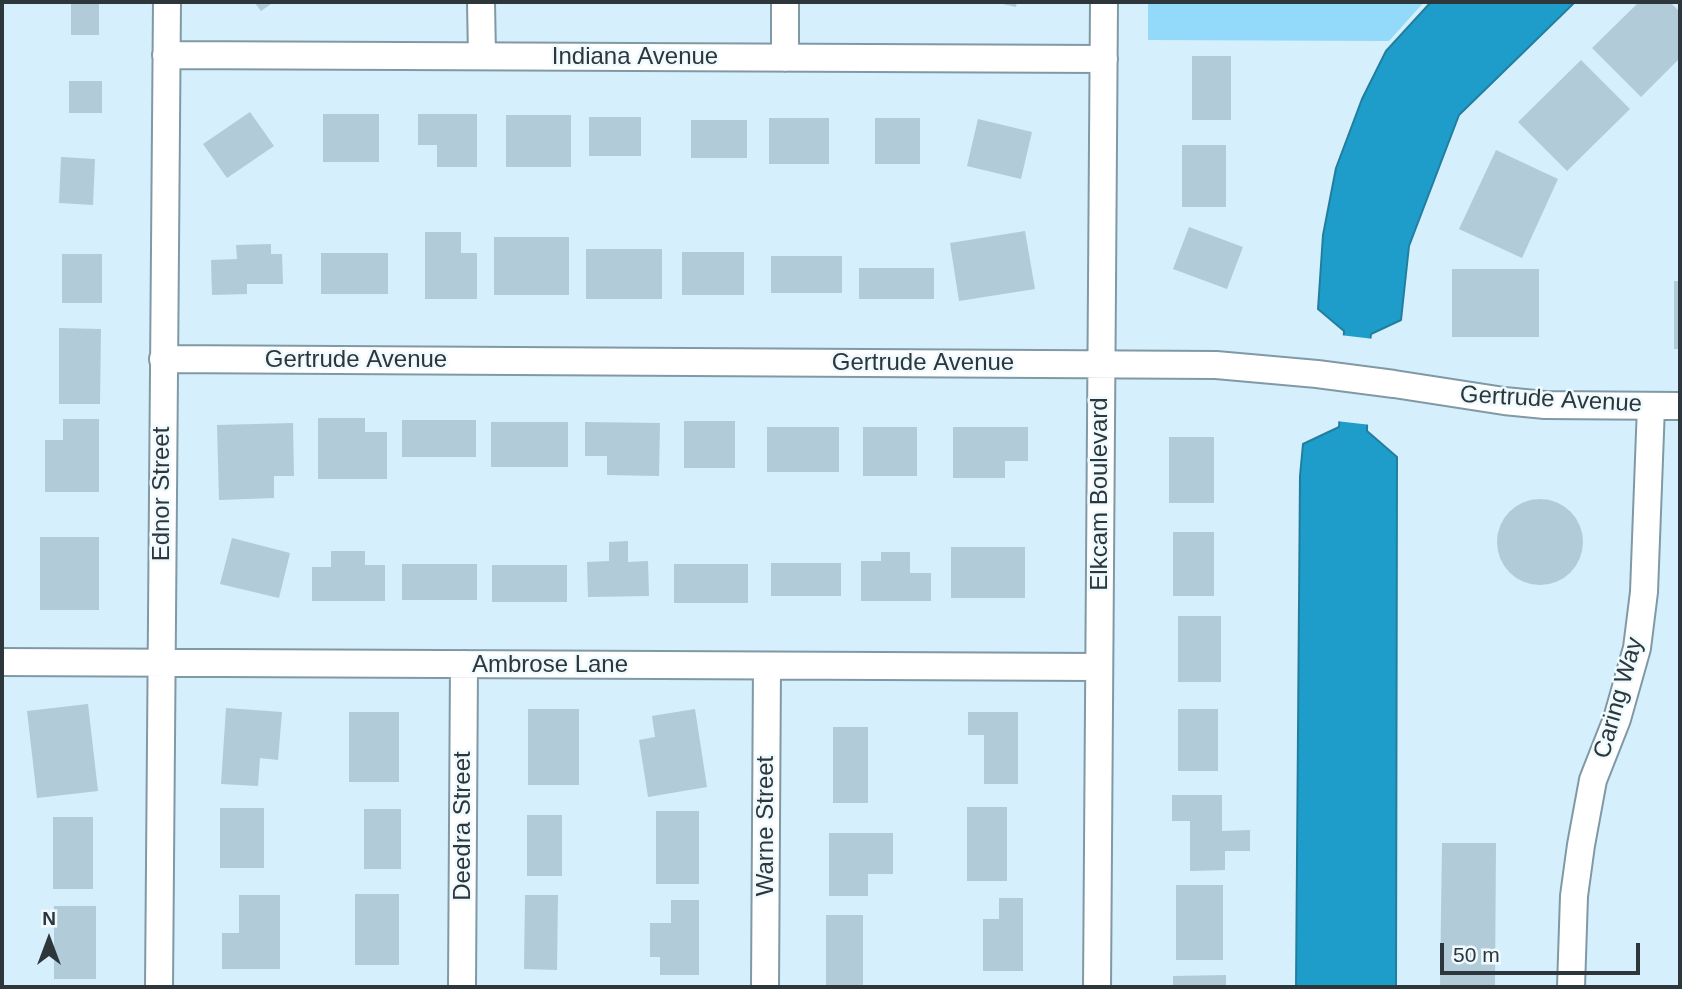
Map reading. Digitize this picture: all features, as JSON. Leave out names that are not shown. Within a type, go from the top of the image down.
[{"type":"street","name":"Ednor Street","points":[[159,987],[167,2]]},
{"type":"street","points":[[481,2],[482,56]]},
{"type":"street","points":[[785,2],[785,58]]},
{"type":"street","name":"Elkcam Boulevard","points":[[1097,987],[1104,2]]},
{"type":"street","name":"Indiana Avenue","points":[[166,55],[1104,60]]},
{"type":"street","name":"Gertrude Avenue","points":[[163,359],[1216,365],[1317,374],[1504,401],[1680,406]]},
{"type":"street","name":"Caring Way","points":[[1571,987],[1574,897],[1593,780],[1617,719],[1637,648],[1644,592],[1651,406]]},
{"type":"street","name":"Ambrose Lane","points":[[2,662],[1099,667]]},
{"type":"street","name":"Deedra Street","points":[[462,987],[464,664]]},
{"type":"street","name":"Warne Street","points":[[765,987],[768,666]]},
{"type":"shaded area","points":[[1148,2],[1424,2],[1389,41],[1148,40]]},
{"type":"shaded area","points":[[1431,2],[1575,2],[1459,115],[1409,246],[1401,320],[1371,334],[1367,431],[1397,457],[1396,987],[1296,987],[1300,476],[1303,444],[1339,427],[1344,331],[1318,309],[1323,235],[1336,168],[1362,99],[1386,51]]},
{"type":"pier","points":[[1340,335],[1374,339],[1371,356],[1371,425],[1336,421]]},
{"type":"building","points":[[71,2],[99,2],[99,35],[71,35]]},
{"type":"building","points":[[254,2],[274,2],[261,11]]},
{"type":"building","points":[[998,2],[1017,2],[1016,7]]},
{"type":"building","points":[[1639,2],[1670,2],[1680,12],[1680,58],[1641,97],[1592,48]]},
{"type":"building","points":[[1192,56],[1231,56],[1231,120],[1192,120]]},
{"type":"building","points":[[1581,60],[1630,109],[1567,171],[1518,122]]},
{"type":"building","points":[[69,81],[102,81],[102,113],[69,113]]},
{"type":"building","points":[[250,112],[274,146],[227,178],[203,144]]},
{"type":"building","points":[[323,114],[379,114],[379,162],[323,162]]},
{"type":"building","points":[[418,114],[477,114],[477,167],[437,167],[437,145],[418,145]]},
{"type":"building","points":[[506,115],[571,115],[571,167],[506,167]]},
{"type":"building","points":[[589,117],[641,117],[641,156],[589,156]]},
{"type":"building","points":[[769,118],[829,118],[829,164],[769,164]]},
{"type":"building","points":[[875,118],[920,118],[920,164],[875,164]]},
{"type":"building","points":[[978,119],[1032,132],[1021,179],[967,166]]},
{"type":"building","points":[[691,120],[747,120],[747,158],[691,158]]},
{"type":"building","points":[[1182,145],[1226,145],[1226,207],[1182,207]]},
{"type":"building","points":[[1496,150],[1558,179],[1522,258],[1459,229]]},
{"type":"building","points":[[61,157],[95,159],[93,205],[59,203]]},
{"type":"building","points":[[1189,227],[1243,247],[1227,289],[1173,269]]},
{"type":"building","points":[[1025,231],[1035,289],[959,301],[950,243]]},
{"type":"building","points":[[425,232],[461,232],[461,253],[477,253],[477,299],[425,299]]},
{"type":"building","points":[[494,237],[569,237],[569,295],[494,295]]},
{"type":"building","points":[[271,244],[271,254],[282,254],[283,284],[247,284],[247,294],[212,295],[211,260],[237,259],[236,245]]},
{"type":"building","points":[[586,249],[662,249],[662,299],[586,299]]},
{"type":"building","points":[[682,252],[744,252],[744,295],[682,295]]},
{"type":"building","points":[[321,253],[388,253],[388,294],[321,294]]},
{"type":"building","points":[[62,254],[102,254],[102,303],[62,303]]},
{"type":"building","points":[[771,256],[842,256],[842,293],[771,293]]},
{"type":"building","points":[[859,268],[934,268],[934,299],[859,299]]},
{"type":"building","points":[[1452,269],[1539,269],[1539,337],[1452,337]]},
{"type":"building","points":[[1674,281],[1680,281],[1680,349],[1674,349]]},
{"type":"building","points":[[59,328],[101,329],[100,404],[59,404]]},
{"type":"building","points":[[318,418],[365,418],[365,432],[387,432],[387,479],[318,479]]},
{"type":"building","points":[[63,419],[99,419],[99,492],[45,492],[45,440],[63,440]]},
{"type":"building","points":[[402,420],[476,420],[476,457],[402,457]]},
{"type":"building","points":[[684,421],[735,421],[735,468],[684,468]]},
{"type":"building","points":[[491,422],[568,422],[568,467],[491,467]]},
{"type":"building","points":[[585,422],[660,423],[659,476],[607,475],[607,456],[585,456]]},
{"type":"building","points":[[293,423],[294,476],[274,476],[274,498],[219,500],[217,425]]},
{"type":"building","points":[[767,427],[839,427],[839,472],[767,472]]},
{"type":"building","points":[[863,427],[917,427],[917,476],[863,476]]},
{"type":"building","points":[[953,427],[1028,427],[1028,461],[1005,461],[1005,478],[953,478]]},
{"type":"building","points":[[1169,437],[1214,437],[1214,503],[1169,503]]},
{"type":"building","points":[[1540,499],[1564,506],[1576,518],[1583,542],[1576,566],[1564,578],[1540,585],[1516,578],[1504,566],[1497,542],[1504,518],[1516,506]]},
{"type":"building","points":[[1173,532],[1214,532],[1214,596],[1173,596]]},
{"type":"building","points":[[40,537],[99,537],[99,610],[40,610]]},
{"type":"building","points":[[232,538],[290,553],[279,598],[220,584]]},
{"type":"building","points":[[628,541],[628,562],[648,561],[649,596],[588,597],[587,562],[609,561],[609,542]]},
{"type":"building","points":[[951,547],[1025,547],[1025,598],[951,598]]},
{"type":"building","points":[[331,551],[365,551],[365,565],[385,565],[385,601],[312,601],[312,567],[331,567]]},
{"type":"building","points":[[881,552],[910,552],[910,573],[931,573],[931,601],[861,601],[861,561],[881,561]]},
{"type":"building","points":[[771,563],[841,563],[841,596],[771,596]]},
{"type":"building","points":[[402,564],[477,564],[477,600],[402,600]]},
{"type":"building","points":[[674,564],[748,564],[748,603],[674,603]]},
{"type":"building","points":[[492,565],[567,565],[567,602],[492,602]]},
{"type":"building","points":[[1178,616],[1221,616],[1221,682],[1178,682]]},
{"type":"building","points":[[88,704],[98,791],[37,798],[27,711]]},
{"type":"building","points":[[226,708],[282,712],[278,760],[260,758],[258,786],[221,784]]},
{"type":"building","points":[[528,709],[579,709],[579,785],[528,785]]},
{"type":"building","points":[[695,709],[707,787],[648,797],[639,740],[655,737],[652,716]]},
{"type":"building","points":[[1178,709],[1218,709],[1218,771],[1178,771]]},
{"type":"building","points":[[349,712],[399,712],[399,782],[349,782]]},
{"type":"building","points":[[968,712],[1018,712],[1018,784],[984,784],[984,735],[968,735]]},
{"type":"building","points":[[833,727],[868,727],[868,803],[833,803]]},
{"type":"building","points":[[1172,795],[1222,795],[1222,831],[1250,830],[1250,851],[1225,851],[1225,870],[1190,871],[1190,821],[1172,821]]},
{"type":"building","points":[[967,807],[1007,807],[1007,881],[967,881]]},
{"type":"building","points":[[220,808],[264,808],[264,868],[220,868]]},
{"type":"building","points":[[364,809],[401,809],[401,869],[364,869]]},
{"type":"building","points":[[656,811],[699,811],[699,884],[656,884]]},
{"type":"building","points":[[527,815],[562,815],[562,876],[527,876]]},
{"type":"building","points":[[53,817],[93,817],[93,889],[53,889]]},
{"type":"building","points":[[829,833],[893,833],[893,874],[868,874],[868,896],[829,896]]},
{"type":"building","points":[[1442,843],[1496,843],[1495,987],[1440,986]]},
{"type":"building","points":[[1176,885],[1223,885],[1223,960],[1176,960]]},
{"type":"building","points":[[355,894],[399,894],[399,965],[355,965]]},
{"type":"building","points":[[239,895],[280,895],[280,969],[222,969],[222,933],[239,933]]},
{"type":"building","points":[[525,895],[558,895],[557,970],[524,969]]},
{"type":"building","points":[[999,898],[1023,898],[1023,971],[983,971],[983,919],[999,919]]},
{"type":"building","points":[[671,900],[699,900],[699,975],[660,975],[660,957],[650,957],[650,923],[671,923]]},
{"type":"building","points":[[54,906],[96,906],[96,979],[54,979]]},
{"type":"building","points":[[826,915],[863,915],[863,987],[826,987]]},
{"type":"building","points":[[1226,975],[1226,987],[1173,987],[1173,976]]},
{"type":"building","points":[[397,985],[397,987],[362,987]]}]
